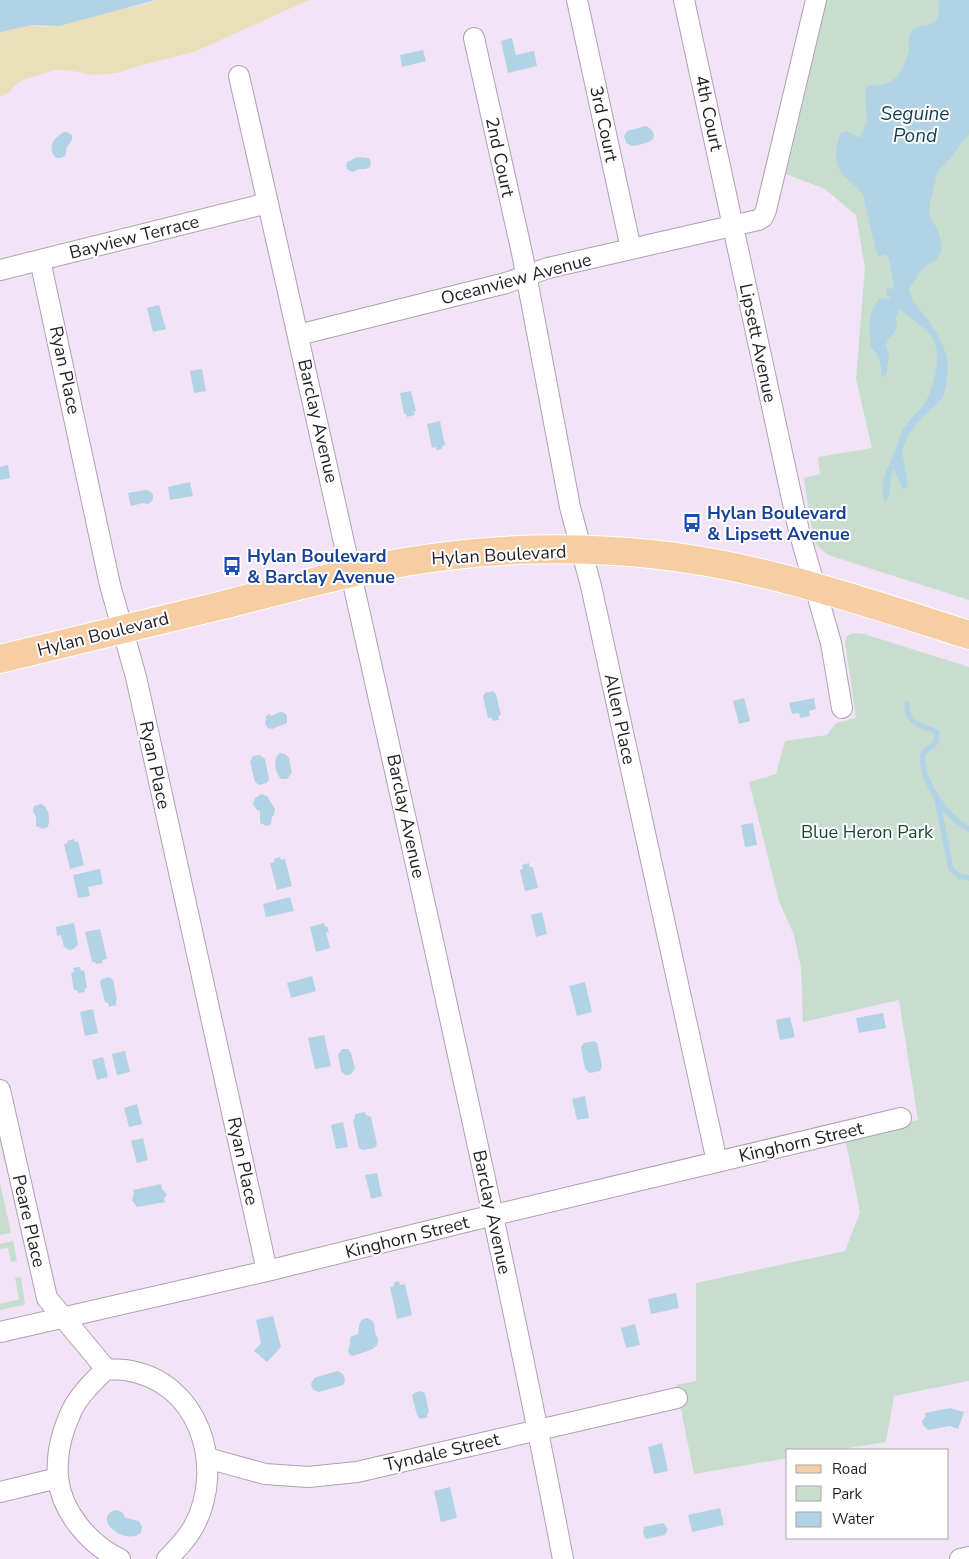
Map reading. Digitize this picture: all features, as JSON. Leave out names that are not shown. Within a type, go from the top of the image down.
[{"type":"main road","name":"Hylan Boulevard","points":[[0,659],[400,563],[466,554],[532,550],[630,552],[691,559],[764,573],[815,586],[969,635]]},
{"type":"street","name":"3rd Court","points":[[577,0],[631,249]]},
{"type":"street","name":"4th Court","points":[[684,0],[734,226]]},
{"type":"street","points":[[734,226],[758,220],[763,217],[766,210],[816,0]]},
{"type":"street","name":"2nd Court","points":[[474,38],[525,276]]},
{"type":"street","name":"Barclay Avenue","points":[[239,76],[352,573],[493,1215],[563,1559]]},
{"type":"street","name":"Bayview Terrace","points":[[0,270],[268,203]]},
{"type":"street","name":"Oceanview Avenue","points":[[298,335],[506,283],[548,268],[734,226]]},
{"type":"street","name":"Lipsett Avenue","points":[[734,226],[799,531],[831,643],[842,708]]},
{"type":"street","name":"Ryan Place","points":[[40,260],[110,585],[138,687],[267,1271]]},
{"type":"street","name":"Allen Place","points":[[525,276],[570,507],[591,586],[717,1162]]},
{"type":"street","name":"Peare Place","points":[[0,1090],[47,1298],[106,1369]]},
{"type":"street","name":"Kinghorn Street","points":[[0,1332],[267,1271],[901,1118]]},
{"type":"street","points":[[120,1559],[95,1543],[82,1529],[62,1494],[58,1478],[58,1455],[62,1434],[73,1409],[84,1391],[106,1369],[126,1370],[146,1375],[160,1382],[178,1396],[190,1410],[202,1431],[207,1458],[207,1481],[203,1502],[194,1526],[178,1548],[167,1559]]},
{"type":"street","name":"Tyndale Street","points":[[207,1458],[265,1474],[308,1476],[357,1472],[677,1398]]},
{"type":"street","points":[[0,1492],[58,1478]]},
{"type":"street","points":[[960,1559],[969,1557]]},
{"type":"green space","points":[[827,0],[969,0],[969,600],[831,556],[816,544],[813,538],[804,478],[820,474],[818,457],[872,448],[856,379],[865,268],[856,215],[825,189],[786,174]]},
{"type":"green space","name":"Blue Heron Park","points":[[850,634],[864,634],[969,667],[969,1381],[894,1396],[886,1442],[842,1449],[786,1449],[786,1458],[694,1474],[676,1385],[696,1381],[696,1283],[845,1251],[860,1212],[845,1138],[918,1120],[899,1000],[803,1022],[801,968],[794,935],[779,901],[749,782],[776,774],[785,741],[827,735],[836,723],[856,718],[845,642]]},
{"type":"green space","points":[[0,1183],[11,1233],[0,1235]]},
{"type":"green space","points":[[13,1241],[17,1261],[11,1262],[8,1248],[0,1249],[0,1244]]},
{"type":"green space","points":[[21,1277],[25,1303],[0,1310],[0,1304],[19,1299],[15,1278]]},
{"type":"sand","points":[[156,0],[309,0],[194,52],[117,73],[94,75],[67,70],[55,70],[25,79],[0,97],[0,33],[22,27],[46,27]]},
{"type":"water","points":[[0,0],[156,0],[59,26],[32,25],[0,33]]},
{"type":"water","name":"Seguine Pond","points":[[939,0],[969,0],[969,135],[938,171],[930,203],[929,216],[938,230],[941,252],[936,260],[922,269],[909,289],[912,299],[931,324],[947,356],[946,387],[942,399],[917,423],[907,437],[902,452],[908,486],[903,490],[894,469],[885,503],[882,491],[886,473],[904,428],[924,405],[929,394],[936,370],[936,346],[931,336],[899,309],[896,317],[897,326],[894,333],[888,339],[886,346],[889,355],[887,371],[885,377],[881,376],[880,360],[871,348],[870,322],[876,303],[880,298],[891,298],[886,294],[887,288],[894,289],[889,259],[886,254],[879,257],[876,251],[863,195],[840,170],[836,160],[836,149],[841,133],[847,131],[860,138],[867,121],[865,92],[868,85],[885,84],[898,75],[908,54],[911,32],[919,26],[934,22],[939,11]]},
{"type":"water","points":[[512,38],[516,55],[534,51],[537,66],[508,73],[501,41]]},
{"type":"water","points":[[423,50],[426,61],[402,67],[400,55]]},
{"type":"water","points":[[646,126],[654,133],[652,140],[632,146],[626,143],[624,136],[627,131]]},
{"type":"water","points":[[64,132],[72,135],[72,140],[67,147],[65,156],[58,158],[54,156],[52,144]]},
{"type":"water","points":[[357,157],[369,158],[371,162],[370,167],[353,172],[348,170],[347,162]]},
{"type":"water","points":[[159,305],[166,329],[153,332],[147,308]]},
{"type":"water","points":[[202,369],[206,391],[194,393],[190,371]]},
{"type":"water","points":[[411,391],[416,411],[414,412],[415,415],[407,417],[404,414],[400,393]]},
{"type":"water","points":[[440,421],[445,445],[442,446],[442,449],[437,450],[436,447],[432,448],[427,424]]},
{"type":"water","points":[[8,465],[10,478],[0,480],[0,467]]},
{"type":"water","points":[[190,482],[193,496],[170,500],[168,487]]},
{"type":"water","points":[[145,490],[152,494],[152,501],[148,504],[143,503],[131,506],[128,493]]},
{"type":"water","points":[[493,691],[496,694],[501,715],[498,716],[499,720],[492,721],[492,718],[488,718],[483,697],[485,693]]},
{"type":"water","points":[[744,698],[750,721],[739,724],[733,701]]},
{"type":"water","points":[[814,698],[816,709],[809,711],[810,716],[800,718],[799,713],[792,714],[789,703]]},
{"type":"water","points":[[280,712],[287,715],[287,723],[272,729],[268,728],[265,724],[265,717],[269,714],[271,716]]},
{"type":"water","points":[[280,753],[285,754],[289,758],[292,773],[287,779],[281,779],[277,773],[275,762]]},
{"type":"water","points":[[260,755],[265,759],[269,779],[267,783],[259,785],[255,782],[250,762],[253,756]]},
{"type":"water","points":[[261,794],[267,796],[275,809],[271,824],[267,826],[260,823],[260,811],[253,804],[255,798]]},
{"type":"water","points":[[41,804],[48,811],[49,817],[48,827],[43,829],[36,826],[36,816],[33,812],[34,806]]},
{"type":"water","points":[[753,823],[757,845],[745,847],[741,825]]},
{"type":"water","points":[[74,839],[75,842],[78,841],[84,865],[70,869],[64,844]]},
{"type":"water","points":[[280,857],[281,860],[285,859],[292,886],[277,890],[270,863]]},
{"type":"water","points":[[529,863],[530,867],[533,867],[538,888],[525,891],[520,870],[523,869],[522,865]]},
{"type":"water","points":[[100,869],[103,884],[88,887],[90,896],[78,898],[73,875]]},
{"type":"water","points":[[290,897],[294,911],[266,917],[263,904]]},
{"type":"water","points":[[542,912],[547,934],[536,937],[531,915]]},
{"type":"water","points":[[74,923],[78,944],[74,949],[69,950],[64,947],[61,935],[57,936],[56,927]]},
{"type":"water","points":[[324,923],[329,932],[326,933],[330,948],[316,952],[310,927]]},
{"type":"water","points":[[100,929],[107,959],[102,960],[103,963],[96,964],[92,962],[85,932]]},
{"type":"water","points":[[80,967],[81,971],[84,970],[87,988],[84,989],[85,992],[78,993],[77,990],[74,990],[71,973],[74,972],[73,968]]},
{"type":"water","points":[[312,976],[316,991],[291,998],[287,983]]},
{"type":"water","points":[[109,977],[113,980],[117,999],[116,1005],[109,1007],[108,1003],[105,1002],[100,982],[102,979]]},
{"type":"water","points":[[585,982],[592,1012],[577,1016],[569,986]]},
{"type":"water","points":[[93,1009],[98,1033],[85,1036],[80,1012]]},
{"type":"water","points":[[883,1013],[886,1028],[859,1033],[856,1018]]},
{"type":"water","points":[[790,1017],[795,1037],[780,1040],[776,1020]]},
{"type":"water","points":[[324,1035],[331,1066],[315,1069],[308,1038]]},
{"type":"water","points":[[594,1041],[597,1043],[602,1066],[600,1071],[590,1073],[585,1069],[581,1047],[584,1043]]},
{"type":"water","points":[[342,1049],[348,1049],[351,1053],[355,1069],[350,1075],[345,1075],[341,1071],[338,1055]]},
{"type":"water","points":[[125,1051],[130,1072],[117,1075],[112,1054]]},
{"type":"water","points":[[103,1057],[108,1077],[97,1080],[92,1060]]},
{"type":"water","points":[[585,1096],[589,1118],[577,1120],[572,1099]]},
{"type":"water","points":[[137,1104],[142,1124],[129,1127],[124,1108]]},
{"type":"water","points":[[365,1112],[366,1115],[371,1117],[377,1144],[375,1148],[363,1150],[359,1148],[353,1121],[355,1114]]},
{"type":"water","points":[[343,1122],[348,1147],[336,1149],[331,1125]]},
{"type":"water","points":[[143,1138],[148,1160],[137,1163],[131,1141]]},
{"type":"water","points":[[377,1173],[382,1196],[371,1199],[365,1175]]},
{"type":"water","points":[[161,1184],[162,1189],[167,1194],[164,1199],[165,1202],[137,1207],[132,1200],[133,1190]]},
{"type":"water","points":[[399,1281],[400,1285],[405,1284],[412,1315],[397,1319],[390,1287],[394,1286],[394,1282]]},
{"type":"water","points":[[676,1293],[679,1308],[651,1314],[648,1299]]},
{"type":"water","points":[[273,1316],[281,1347],[267,1362],[254,1351],[261,1343],[256,1320]]},
{"type":"water","points":[[367,1318],[374,1323],[378,1343],[373,1349],[353,1356],[350,1355],[348,1351],[350,1337],[358,1334],[360,1322]]},
{"type":"water","points":[[635,1324],[640,1345],[626,1348],[621,1328]]},
{"type":"water","points":[[337,1371],[344,1376],[345,1381],[343,1385],[319,1392],[313,1390],[311,1384],[314,1378]]},
{"type":"water","points":[[421,1391],[425,1393],[429,1412],[427,1414],[428,1417],[420,1419],[417,1415],[412,1396],[414,1393]]},
{"type":"water","points":[[950,1408],[964,1412],[958,1429],[950,1426],[928,1430],[923,1425],[922,1421],[926,1416],[925,1413]]},
{"type":"water","points":[[662,1443],[668,1471],[654,1474],[648,1447]]},
{"type":"water","points":[[450,1487],[457,1518],[441,1522],[434,1491]]},
{"type":"water","points":[[720,1508],[724,1525],[692,1532],[688,1515]]},
{"type":"water","points":[[115,1510],[122,1512],[126,1518],[139,1521],[142,1527],[141,1533],[127,1536],[113,1530],[108,1525],[107,1519],[109,1514]]},
{"type":"water","points":[[663,1523],[668,1529],[665,1535],[646,1539],[643,1534],[644,1527]]},
{"type":"waterway","points":[[907,704],[909,717],[912,720],[937,732],[935,743],[923,753],[925,774],[930,785],[943,807],[969,829]]},
{"type":"waterway","points":[[937,799],[951,869],[959,876],[969,878]]},
{"type":"place","name":"Hylan Boulevard & Lipsett Avenue","points":[[692,523]]},
{"type":"place","name":"Hylan Boulevard & Barclay Avenue","points":[[232,566]]}]
